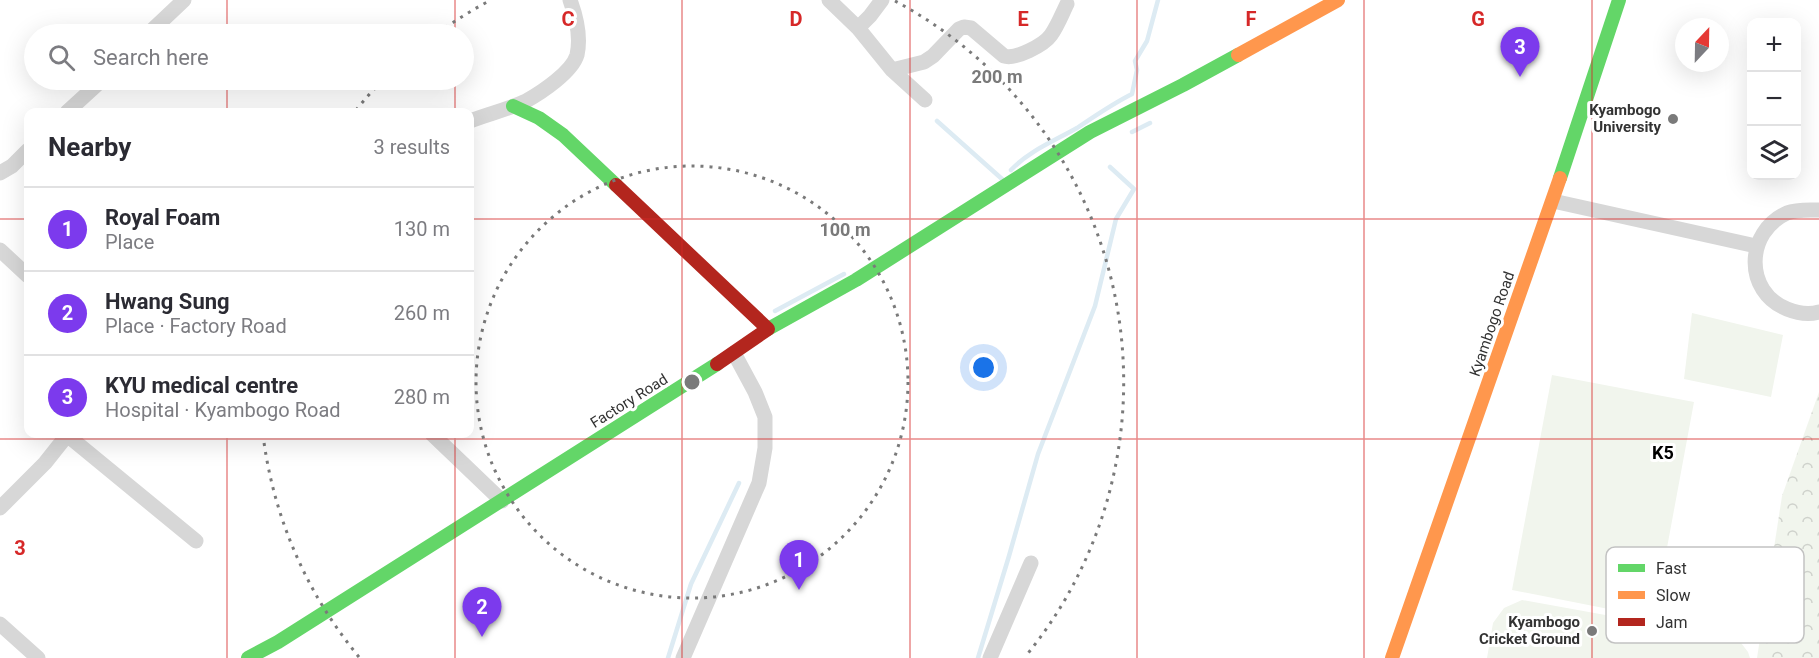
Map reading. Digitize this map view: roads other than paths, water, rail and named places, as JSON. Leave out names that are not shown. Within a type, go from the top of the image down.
[{"type":"street","points":[[159,24],[184,0]]},
{"type":"street","points":[[474,120],[527,100],[567,73],[577,54],[578,30],[570,0]]},
{"type":"street","points":[[829,0],[858,28],[892,70],[925,100]]},
{"type":"street","points":[[858,28],[882,0]]},
{"type":"street","name":"Factory Road","points":[[248,658],[288,636],[502,501],[734,353],[768,328],[855,280],[1090,132],[1183,85],[1338,0]]},
{"type":"street","name":"Kyambogo Road","points":[[1392,658],[1553,201],[1619,0]]},
{"type":"street","points":[[892,70],[924,62],[933,56],[958,29],[964,27],[970,28],[1004,56],[1010,58],[1017,56],[1045,41],[1051,35],[1067,4]]},
{"type":"street","points":[[71,108],[91,90]]},
{"type":"street","points":[[513,106],[539,118],[563,135],[768,328]]},
{"type":"street","points":[[4,167],[24,153]]},
{"type":"street","points":[[1553,201],[1756,246]]},
{"type":"street","points":[[1819,210],[1803,209],[1788,212],[1774,220],[1763,232],[1756,246],[1754,263],[1758,280],[1767,295],[1780,306],[1796,313],[1819,312]]},
{"type":"street","points":[[0,250],[24,272]]},
{"type":"street","points":[[683,658],[759,483],[765,448],[765,417],[755,392],[734,353]]},
{"type":"street","points":[[0,508],[45,463],[64,438]]},
{"type":"street","points":[[72,438],[196,541]]},
{"type":"street","points":[[436,438],[502,501]]},
{"type":"street","points":[[990,658],[1031,563]]},
{"type":"street","points":[[0,624],[38,658]]},
{"type":"waterway","points":[[1011,170],[1034,152],[1132,94],[1137,70],[1135,61],[1147,41],[1158,0]]},
{"type":"waterway","points":[[937,121],[1002,179]]},
{"type":"waterway","points":[[1132,132],[1150,123]]},
{"type":"waterway","points":[[978,658],[1038,454],[1095,306],[1116,219],[1134,189],[1110,167]]},
{"type":"waterway","points":[[775,311],[844,274]]},
{"type":"waterway","points":[[668,658],[691,584],[739,483]]},
{"type":"place","name":"KYU medical centre","points":[[1520,77]]},
{"type":"place","name":"Kyambogo University","points":[[1673,119]]},
{"type":"place","name":"Royal Foam","points":[[799,590]]},
{"type":"place","name":"Kyambogo Cricket Ground","points":[[1592,631]]},
{"type":"place","name":"Hwang Sung","points":[[482,637]]},
{"type":"district","name":"K5","points":[[1663,453]]}]
